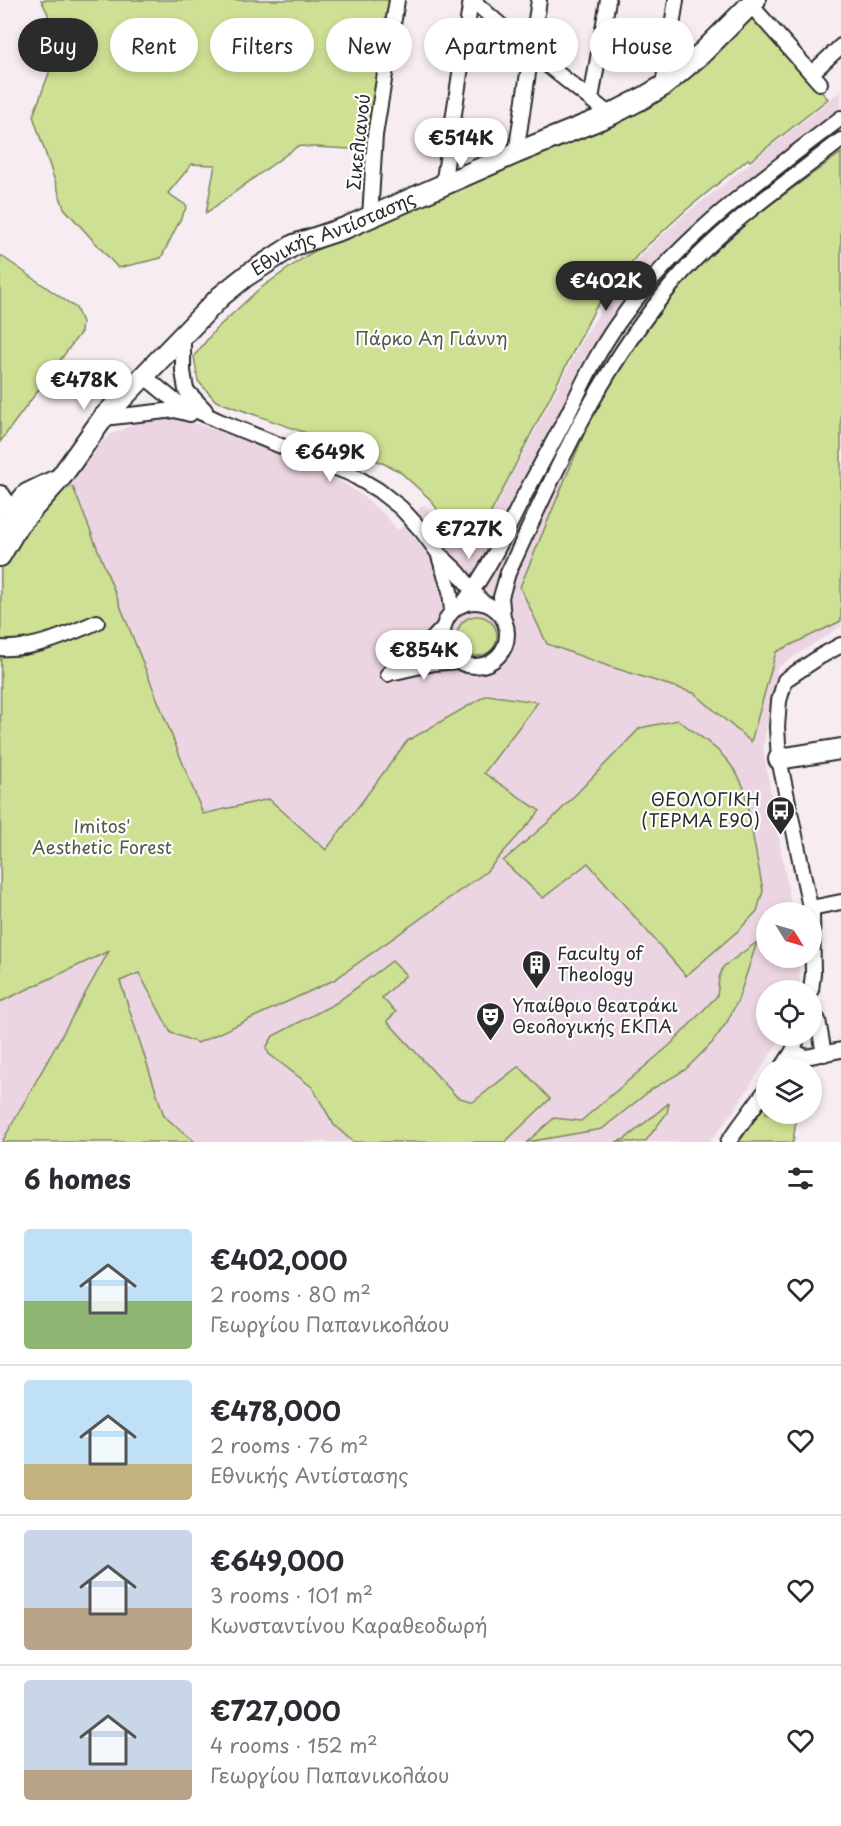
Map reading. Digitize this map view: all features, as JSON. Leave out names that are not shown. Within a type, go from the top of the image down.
[{"type":"main road","name":"Εθνικής Αντίστασης","points":[[6,524],[61,477],[103,418],[221,296],[265,263],[294,245],[345,228],[516,153],[610,115],[663,86],[702,53],[752,1]]},
{"type":"main road","name":"Εθνικής Αντίστασης","points":[[0,556],[6,524],[27,494],[61,477]]},
{"type":"main road","points":[[6,524],[0,495],[27,494]]},
{"type":"main road","points":[[779,759],[841,748]]},
{"type":"street","points":[[471,0],[492,18]]},
{"type":"street","points":[[452,127],[471,0]]},
{"type":"street","points":[[536,18],[539,0]]},
{"type":"street","points":[[591,99],[608,0]]},
{"type":"street","points":[[663,86],[676,0]]},
{"type":"street","name":"Σικελιανού","points":[[370,217],[375,135],[398,1]]},
{"type":"street","points":[[752,1],[816,78],[841,46]]},
{"type":"street","points":[[516,153],[528,72]]},
{"type":"street","points":[[557,72],[610,115]]},
{"type":"street","points":[[456,661],[448,652],[443,640],[446,619],[472,591],[483,573],[617,323],[672,256],[701,229],[771,171],[841,118]]},
{"type":"street","points":[[443,628],[425,647],[388,674],[434,663],[456,661],[472,667],[486,665],[498,657],[505,646],[508,633],[503,618],[501,597],[512,564],[581,421],[635,332],[675,281],[719,237],[841,140]]},
{"type":"street","points":[[442,186],[449,146]]},
{"type":"street","points":[[183,337],[183,372],[186,390],[198,404],[219,421]]},
{"type":"street","points":[[144,376],[172,399],[219,421],[351,474],[378,490],[401,508],[483,603]]},
{"type":"street","points":[[103,418],[175,410],[219,421]]},
{"type":"street","points":[[439,554],[457,608]]},
{"type":"street","points":[[457,571],[483,573]]},
{"type":"street","points":[[457,608],[472,602],[483,603],[495,608],[503,618]]},
{"type":"street","points":[[0,648],[11,649],[37,644],[97,622]]},
{"type":"street","points":[[809,902],[779,759],[777,727],[779,700],[785,680],[841,645]]},
{"type":"street","points":[[822,908],[841,902]]},
{"type":"street","points":[[822,1043],[824,1054]]},
{"type":"street","points":[[788,1058],[795,1046]]},
{"type":"street","points":[[793,1051],[806,1057],[841,1050]]},
{"type":"street","points":[[728,1142],[756,1104]]},
{"type":"shaded area","points":[[841,91],[841,626],[777,668],[763,748],[790,902],[756,902],[756,968],[799,968],[800,980],[756,980],[756,1046],[776,1046],[768,1058],[756,1058],[756,1077],[737,1106],[710,1142],[0,1142],[0,578],[24,525],[109,435],[145,420],[177,418],[316,465],[360,494],[384,514],[398,530],[424,504],[451,539],[467,543],[482,532],[584,337],[613,291],[640,256],[681,218]]},
{"type":"green space","points":[[41,0],[389,0],[386,18],[326,18],[326,72],[378,72],[367,150],[298,146],[206,213],[215,165],[192,164],[168,193],[187,206],[161,258],[118,268],[64,208],[33,116],[49,72],[98,72],[98,18],[48,18]]},
{"type":"green space","name":"Πάρκο Αη Γιάννη","points":[[753,16],[828,99],[750,161],[748,159],[686,210],[639,253],[595,309],[481,532],[467,542],[453,532],[430,499],[399,471],[357,451],[216,401],[198,381],[194,356],[215,330],[258,290],[306,256],[361,225],[676,86],[713,56]]},
{"type":"green space","points":[[841,153],[841,621],[776,652],[751,742],[694,693],[547,644],[520,587],[587,427],[625,353],[667,297],[713,249]]},
{"type":"green space","points":[[0,255],[76,308],[82,322],[81,332],[0,442]]},
{"type":"green space","name":"Imitos' Aesthetic Forest","points":[[73,487],[203,814],[269,799],[326,850],[407,741],[487,695],[538,702],[484,773],[540,811],[486,872],[334,980],[198,1043],[171,1033],[139,973],[120,981],[164,1116],[195,1142],[2,1142],[109,951],[0,1002],[1,500]]},
{"type":"green space","points":[[477,616],[491,622],[497,636],[491,650],[477,656],[463,650],[457,636],[463,622]]},
{"type":"green space","points":[[678,720],[724,757],[744,788],[763,891],[760,902],[756,902],[756,912],[740,929],[686,976],[588,863],[543,898],[503,861],[553,818],[640,728]]},
{"type":"green space","points":[[756,943],[738,1000],[727,1022],[712,1043],[685,1070],[652,1089],[602,1129],[527,1142],[554,1118],[581,1121],[670,1045],[717,996],[723,967]]},
{"type":"green space","points":[[392,961],[406,975],[382,998],[396,1012],[387,1021],[457,1097],[473,1102],[519,1066],[550,1099],[505,1142],[353,1142],[334,1125],[312,1087],[269,1054],[266,1048],[273,1036],[336,1003]]},
{"type":"green space","points":[[669,1103],[667,1113],[645,1142],[616,1142],[625,1139]]},
{"type":"green space","points":[[756,1118],[756,1124],[795,1124],[793,1142],[739,1142]]},
{"type":"place","name":"ΘΕΟΛΟΓΙΚΗ (ΤΕΡΜΑ Ε90)","points":[[781,836]]},
{"type":"place","name":"Faculty of Theology","points":[[536,990]]},
{"type":"place","name":"Υπαίθριο θεατράκι Θεολογικής ΕΚΠΑ","points":[[491,1042]]}]
